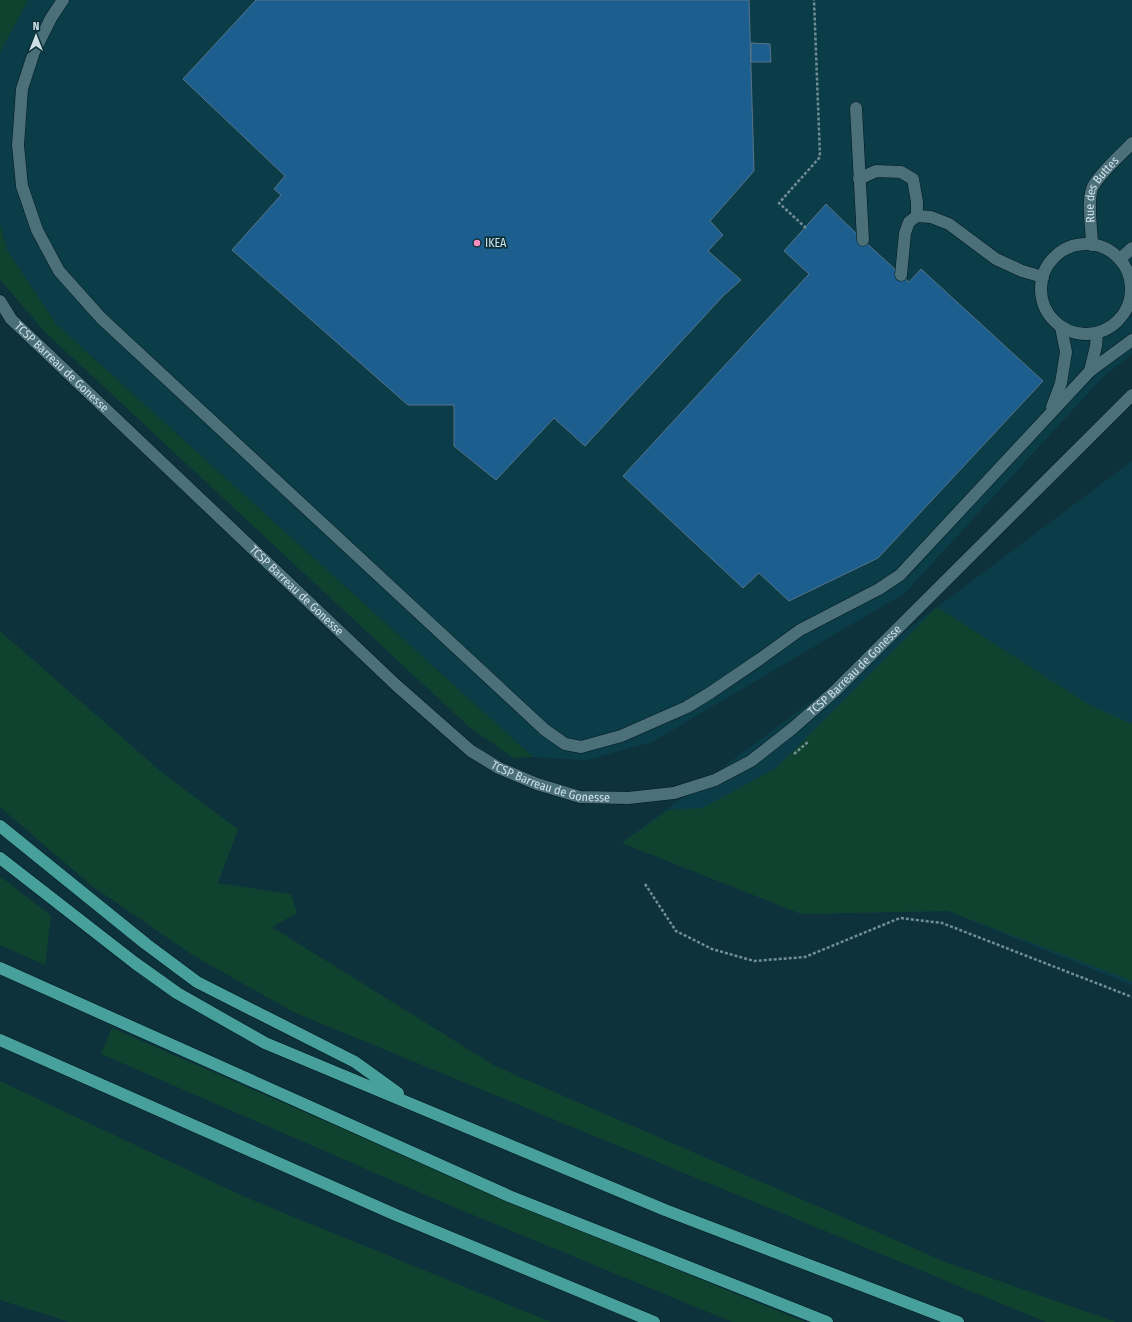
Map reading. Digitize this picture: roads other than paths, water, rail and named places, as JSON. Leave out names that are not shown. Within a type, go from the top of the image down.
[{"type":"highway","points":[[0,826],[146,944],[197,982],[355,1062],[411,1104]]},
{"type":"highway","points":[[0,858],[177,993],[264,1043],[665,1210],[958,1322]]},
{"type":"highway","points":[[0,968],[509,1196],[827,1322]]},
{"type":"highway","points":[[0,1040],[396,1215],[654,1322]]},
{"type":"street","points":[[63,0],[51,18],[34,52],[22,89],[18,146],[22,186],[37,230],[58,271],[101,318],[539,724],[565,744],[581,747],[614,738],[687,707],[760,660],[800,630],[878,589],[900,575],[1090,371],[1132,340]]},
{"type":"street","points":[[856,108],[863,240]]},
{"type":"street","name":"Rue des Buttes","points":[[1092,244],[1090,208],[1091,190],[1096,181],[1132,143]]},
{"type":"street","points":[[859,179],[876,171],[901,172],[913,180],[917,202],[917,216]]},
{"type":"street","points":[[901,275],[905,232],[909,222],[917,216],[931,217],[950,224],[996,259],[1022,271],[1042,277]]},
{"type":"street","points":[[1079,244],[1092,244],[1112,252],[1120,259],[1128,272],[1132,286],[1131,299],[1126,311],[1119,321],[1109,329],[1097,333],[1085,334],[1072,332],[1061,327],[1051,318],[1044,306],[1041,291],[1042,277],[1056,256],[1079,244]]},
{"type":"street","points":[[1120,259],[1132,248]]},
{"type":"street","name":"TCSP Barreau de Gonesse","points":[[0,301],[11,319],[396,685],[471,751],[499,768],[537,784],[580,797],[628,798],[674,793],[715,780],[751,761],[793,728],[835,691],[1132,395]]},
{"type":"street","points":[[1051,412],[1061,383],[1066,352],[1061,327]]},
{"type":"street","points":[[1090,371],[1096,346],[1097,333]]},
{"type":"place","name":"IKEA","points":[[477,243]]}]
